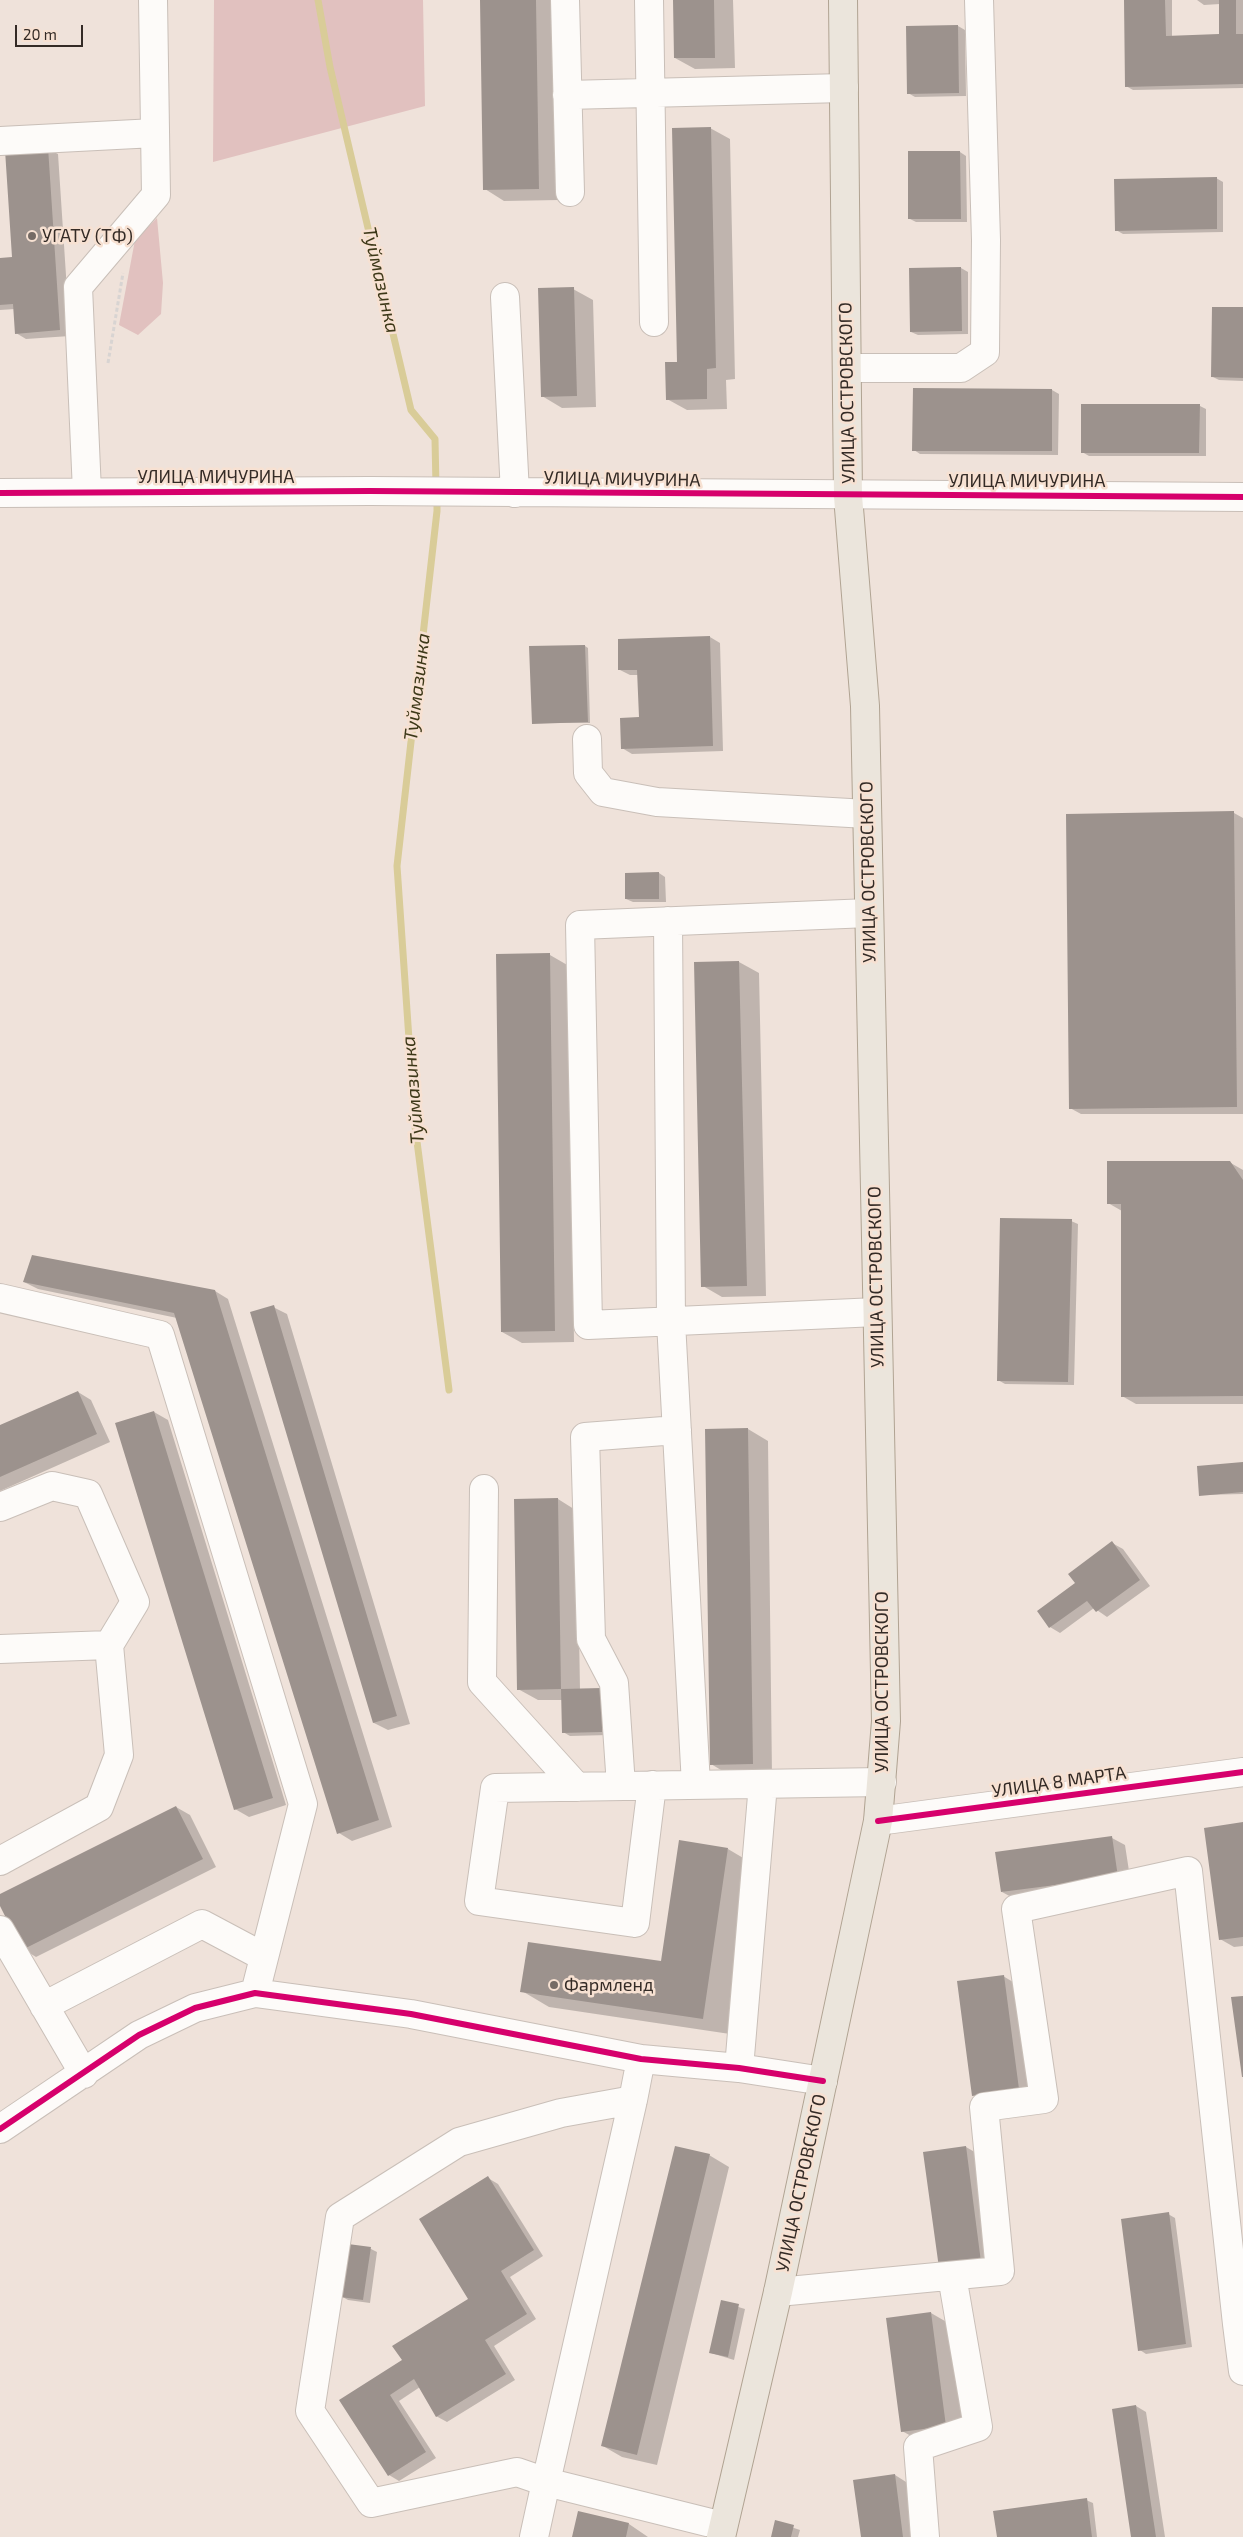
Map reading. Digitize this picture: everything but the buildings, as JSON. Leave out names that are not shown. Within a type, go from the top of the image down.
[{"type":"main road","name":"УЛИЦА ОСТРОВСКОГО","points":[[722,2532],[778,2292],[878,1821],[886,1721],[865,706],[848,496],[843,0]]},
{"type":"street","points":[[87,492],[78,287],[156,195],[153,0]]},
{"type":"street","points":[[565,0],[570,192]]},
{"type":"street","points":[[649,0],[654,322]]},
{"type":"street","points":[[847,368],[961,368],[985,352],[986,240],[979,0]]},
{"type":"street","points":[[567,94],[844,88]]},
{"type":"street","points":[[0,141],[155,133]]},
{"type":"street","points":[[505,297],[515,493]]},
{"type":"street","name":"УЛИЦА МИЧУРИНА","points":[[0,493],[515,493],[1243,497]]},
{"type":"street","points":[[588,739],[588,773],[603,792],[657,802],[867,814]]},
{"type":"street","points":[[869,913],[580,925],[588,1326],[877,1312]]},
{"type":"street","points":[[668,921],[671,1322],[696,1785]]},
{"type":"street","points":[[0,1298],[160,1335],[302,1804],[255,1993]]},
{"type":"street","points":[[621,1786],[614,1683],[591,1639],[585,1438],[677,1430]]},
{"type":"street","points":[[0,1507],[52,1486],[88,1494],[135,1602],[109,1645],[119,1754],[99,1807],[0,1861]]},
{"type":"street","points":[[484,1489],[482,1682],[577,1787]]},
{"type":"street","points":[[0,1649],[109,1645]]},
{"type":"street","name":"УЛИЦА 8 МАРТА","points":[[878,1821],[1243,1772]]},
{"type":"street","points":[[652,1786],[635,1922],[479,1901],[495,1788],[882,1782]]},
{"type":"street","points":[[739,2068],[763,1784]]},
{"type":"street","points":[[778,2292],[1000,2271],[984,2107],[1044,2100],[1016,1909],[1188,1871],[1240,2324],[1243,2371]]},
{"type":"street","points":[[44,2006],[202,1924],[264,1957]]},
{"type":"street","points":[[0,1930],[84,2074]]},
{"type":"street","points":[[0,2129],[139,2035],[195,2008],[255,1993],[410,2014],[641,2059],[739,2068],[823,2081]]},
{"type":"street","points":[[534,2537],[641,2059]]},
{"type":"street","points":[[633,2100],[561,2113],[458,2142],[340,2216],[310,2411],[371,2503],[517,2472],[722,2532]]},
{"type":"street","points":[[925,2537],[918,2447],[978,2427],[952,2276]]},
{"type":"shaded area","points":[[214,0],[423,0],[425,106],[213,162]]},
{"type":"shaded area","points":[[157,218],[163,283],[161,314],[138,335],[119,325],[135,240]]},
{"type":"waterway","name":"Туймазинка","points":[[318,0],[330,67],[411,410],[435,439],[436,487]]},
{"type":"waterway","name":"Туймазинка","points":[[437,498],[397,866],[415,1126],[449,1390]]},
{"type":"cycle path","points":[[0,493],[370,491],[1243,497]]},
{"type":"cycle path","points":[[878,1821],[1243,1772]]},
{"type":"cycle path","points":[[0,2129],[139,2035],[195,2008],[255,1993],[411,2014],[641,2059],[739,2068],[823,2081]]},
{"type":"place","name":"УГАТУ (ТФ)","points":[[32,236]]},
{"type":"place","name":"Фармленд","points":[[554,1985]]}]
